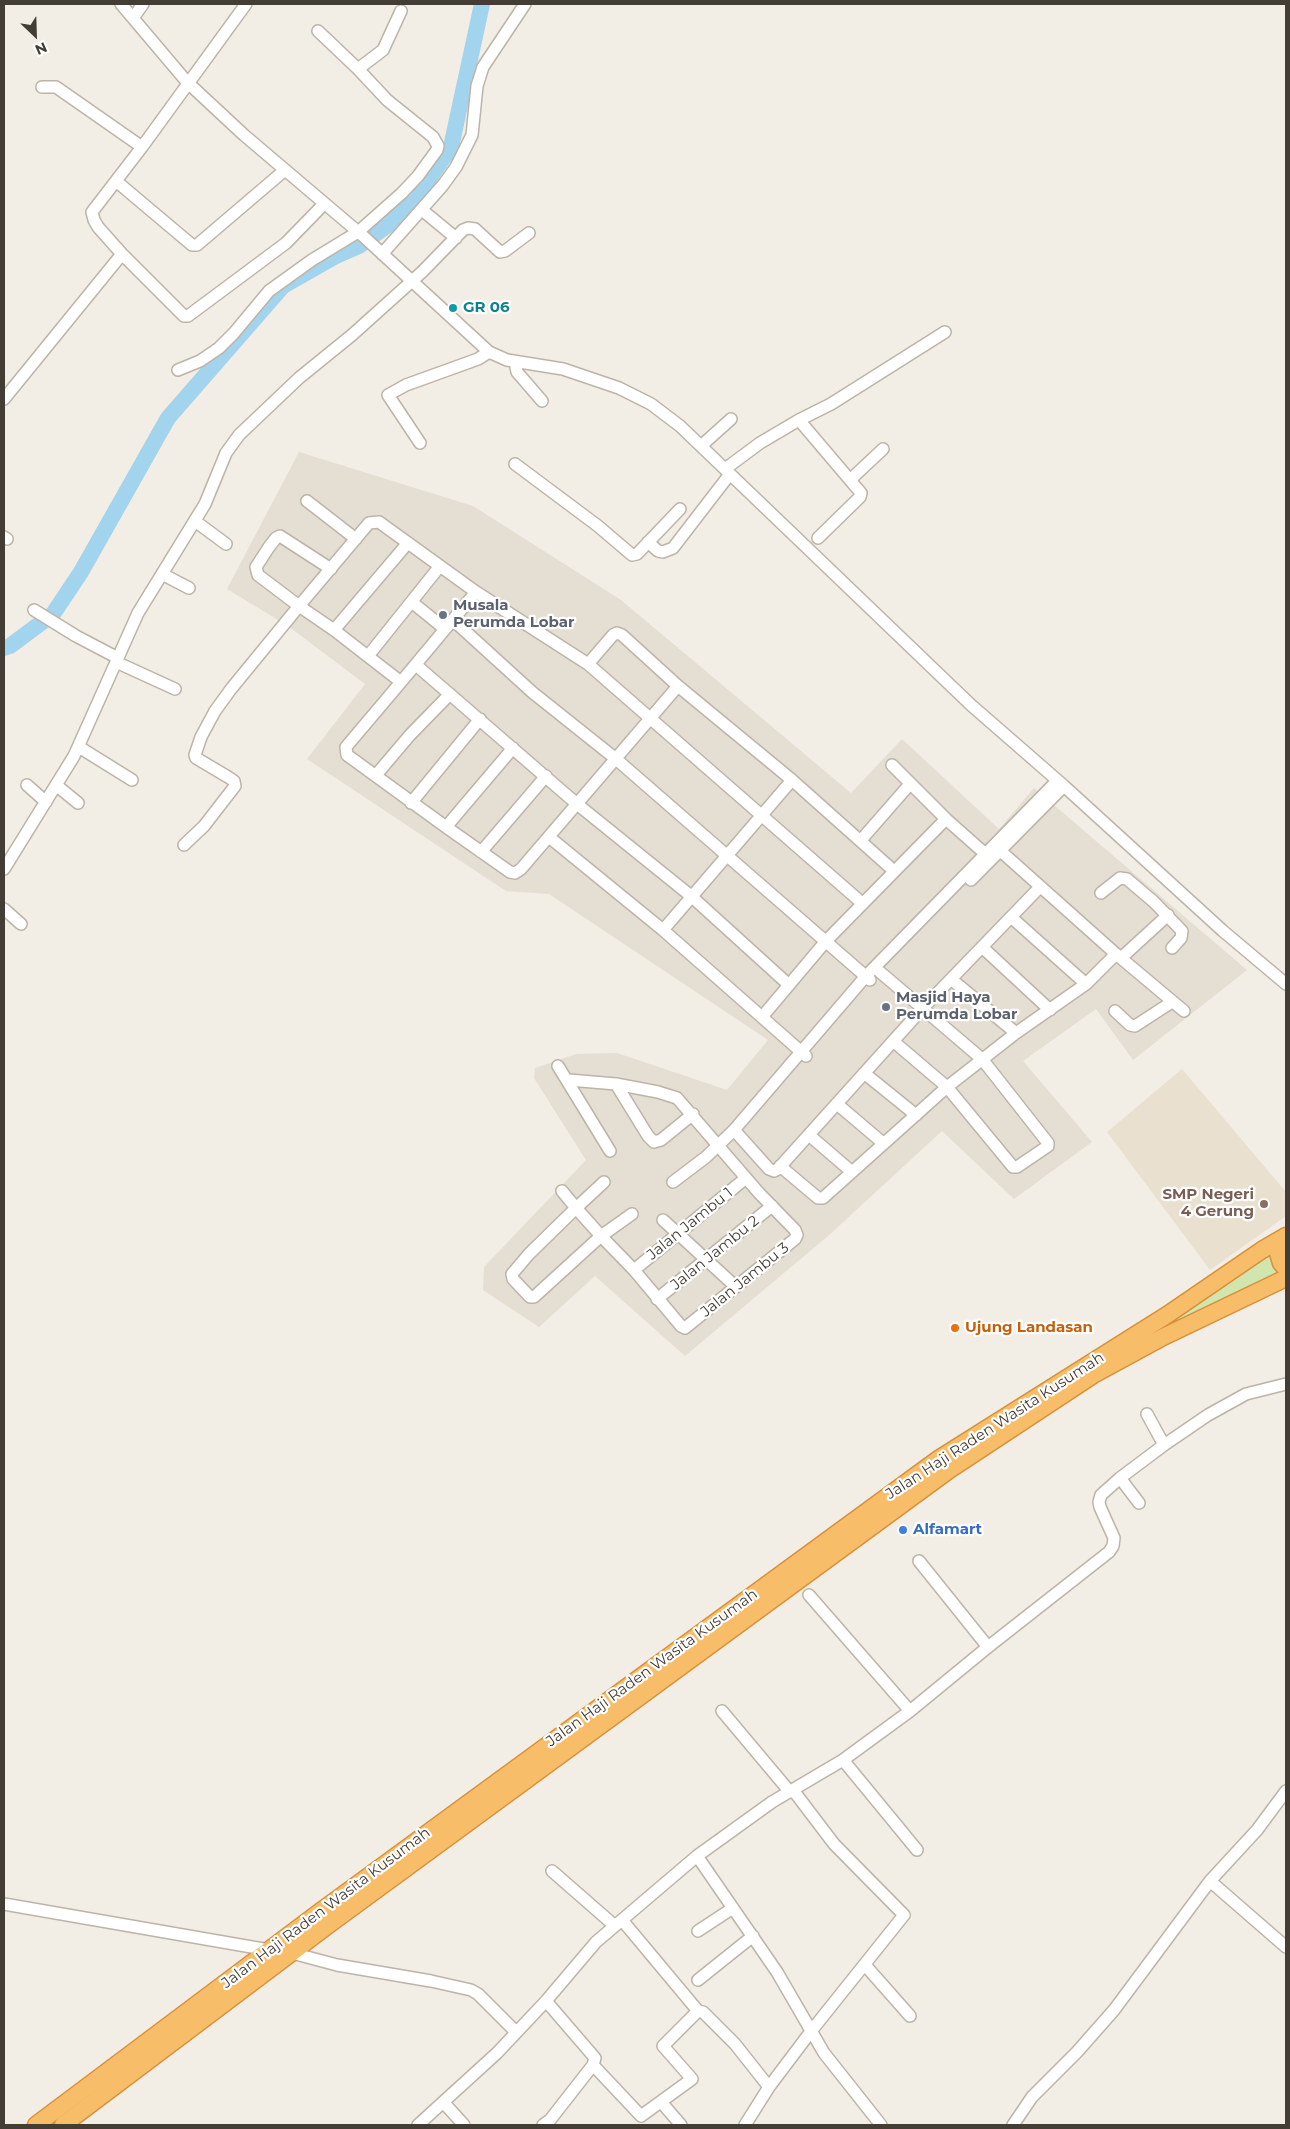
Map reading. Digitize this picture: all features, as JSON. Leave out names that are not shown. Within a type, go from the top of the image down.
[{"type":"highway","points":[[1285,1237],[1278,1246],[1278,1253],[1281,1263],[1286,1269]]},
{"type":"highway","name":"Jalan Haji Raden Wasita Kusumah","points":[[36,2125],[269,1950],[326,1917],[945,1464],[1285,1237]]},
{"type":"highway","name":"Jalan Haji Raden Wasita Kusumah","points":[[945,1464],[1093,1376],[1163,1337],[1286,1278]]},
{"type":"highway","name":"Jalan Haji Raden Wasita Kusumah","points":[[63,2125],[292,1953],[326,1917]]},
{"type":"street","points":[[121,4],[187,82],[285,170],[361,234],[490,352],[507,360],[564,369],[594,378],[634,394],[667,416],[701,446],[971,706],[1223,931],[1286,984]]},
{"type":"street","points":[[133,18],[143,4]]},
{"type":"street","points":[[245,4],[142,147],[92,212],[92,215],[98,227],[122,254],[184,316],[188,316],[286,243],[324,204]]},
{"type":"street","points":[[380,252],[422,210],[447,179],[467,146],[474,127],[477,86],[483,68],[525,4]]},
{"type":"street","points":[[358,69],[383,50],[401,11]]},
{"type":"street","points":[[178,370],[200,361],[219,348],[234,334],[269,291],[312,260],[361,234],[418,176],[438,146],[433,137],[387,100],[318,31]]},
{"type":"street","points":[[42,87],[56,86],[142,147]]},
{"type":"street","points":[[116,181],[192,244],[197,245],[285,170]]},
{"type":"street","points":[[422,210],[456,238]]},
{"type":"street","points":[[4,869],[56,785],[83,749],[138,613],[165,576],[198,523],[226,453],[239,435],[299,378],[415,284],[463,230],[475,228],[500,252],[505,251],[529,233]]},
{"type":"street","points":[[4,399],[122,254]]},
{"type":"street","points":[[648,542],[663,552],[673,548],[727,472],[760,443],[831,404],[945,332]]},
{"type":"street","points":[[420,443],[388,399],[388,395],[406,385],[478,359],[490,352]]},
{"type":"street","points":[[515,362],[517,372],[542,402]]},
{"type":"street","points":[[701,446],[732,419]]},
{"type":"street","points":[[799,420],[860,491],[860,496],[818,538]]},
{"type":"street","points":[[851,479],[882,449]]},
{"type":"street","points":[[515,464],[598,526],[632,555],[637,554],[680,509]]},
{"type":"street","points":[[307,501],[356,539]]},
{"type":"street","points":[[184,845],[204,826],[235,786],[234,781],[196,758],[195,755],[201,737],[215,711],[299,606],[369,523],[376,522],[476,592],[588,664],[704,764],[760,817],[862,903]]},
{"type":"street","points":[[198,523],[226,544]]},
{"type":"street","points":[[331,569],[283,537],[276,538],[256,567],[256,571],[299,606],[334,630],[400,682]]},
{"type":"street","points":[[334,630],[408,544]]},
{"type":"street","points":[[368,656],[413,603],[440,566]]},
{"type":"street","points":[[165,576],[190,588]]},
{"type":"street","points":[[476,592],[346,749],[347,755],[411,803],[510,872],[516,873],[549,837],[678,686]]},
{"type":"street","points":[[413,603],[449,625],[616,759],[868,978]]},
{"type":"street","points":[[34,610],[119,663],[175,689]]},
{"type":"street","points":[[588,664],[613,635],[619,634],[628,640],[678,686],[792,780],[894,871]]},
{"type":"street","points":[[416,664],[577,804],[691,896],[789,985]]},
{"type":"street","points":[[376,775],[410,735],[450,694]]},
{"type":"street","points":[[411,803],[480,719]]},
{"type":"street","points":[[446,827],[513,748]]},
{"type":"street","points":[[83,749],[132,780]]},
{"type":"street","points":[[892,765],[946,819],[1040,887],[1184,1011]]},
{"type":"street","points":[[481,852],[546,776]]},
{"type":"street","points":[[663,930],[792,780]]},
{"type":"street","points":[[861,840],[910,784]]},
{"type":"street","points":[[673,1182],[736,1132],[868,978],[1060,784]]},
{"type":"street","points":[[27,785],[46,802]]},
{"type":"street","points":[[56,785],[78,802]]},
{"type":"street","points":[[762,1017],[826,941],[946,819]]},
{"type":"street","points":[[549,837],[663,930],[804,1053]]},
{"type":"street","points":[[868,978],[880,972],[993,852]]},
{"type":"street","points":[[1101,894],[1123,877],[1168,915],[1183,934],[1172,948]]},
{"type":"street","points":[[736,1132],[770,1169],[775,1171],[922,1009],[1040,887]]},
{"type":"street","points":[[4,909],[21,924]]},
{"type":"street","points":[[780,1166],[820,1199],[947,1087],[1016,1033],[1086,984],[1168,915]]},
{"type":"street","points":[[1011,917],[1086,984]]},
{"type":"street","points":[[982,947],[1050,1010]]},
{"type":"street","points":[[880,972],[982,1059],[1048,1144],[1047,1148],[1017,1167],[1013,1167],[947,1087],[893,1041]]},
{"type":"street","points":[[951,979],[1016,1033]]},
{"type":"street","points":[[1115,1011],[1130,1025],[1135,1026],[1172,1002]]},
{"type":"street","points":[[558,1066],[569,1080],[610,1151]]},
{"type":"street","points":[[864,1073],[916,1116]]},
{"type":"street","points":[[569,1080],[616,1084],[674,1096],[693,1114],[772,1206]]},
{"type":"street","points":[[616,1084],[648,1136],[654,1142],[661,1140],[693,1114]]},
{"type":"street","points":[[837,1104],[883,1143]]},
{"type":"street","points":[[809,1135],[852,1172]]},
{"type":"street","name":"Jalan Jambu 1","points":[[634,1270],[679,1235],[746,1178]]},
{"type":"street","points":[[604,1182],[529,1254],[512,1274],[513,1279],[530,1297],[534,1297],[601,1236],[632,1214]]},
{"type":"street","points":[[562,1191],[634,1270],[657,1299]]},
{"type":"street","name":"Jalan Jambu 3","points":[[657,1299],[683,1328],[691,1324],[735,1286],[795,1239],[798,1234],[772,1206]]},
{"type":"street","name":"Jalan Jambu 2","points":[[657,1299],[707,1261],[772,1206]]},
{"type":"street","points":[[663,1220],[735,1286]]},
{"type":"street","points":[[418,2125],[444,2103],[516,2032],[546,2001],[596,1942],[697,1856],[772,1802],[843,1760],[910,1711],[988,1646],[1109,1552],[1113,1546],[1114,1538],[1099,1502],[1102,1495],[1120,1478],[1208,1415],[1246,1394],[1286,1384]]},
{"type":"street","points":[[1147,1414],[1164,1445]]},
{"type":"street","points":[[1120,1478],[1140,1503]]},
{"type":"street","points":[[919,1561],[988,1646]]},
{"type":"street","points":[[809,1596],[910,1711]]},
{"type":"street","points":[[722,1711],[834,1844],[904,1915],[812,2030],[769,2087],[745,2125]]},
{"type":"street","points":[[843,1760],[917,1850]]},
{"type":"street","points":[[1013,2125],[1032,2097],[1077,2052],[1114,2010],[1210,1881],[1257,1830],[1286,1792]]},
{"type":"street","points":[[697,1856],[778,1972],[824,2053],[881,2125]]},
{"type":"street","points":[[552,1871],[618,1923],[698,2011],[703,2012],[735,2044],[769,2087]]},
{"type":"street","points":[[1210,1881],[1286,1947]]},
{"type":"street","points":[[4,1904],[269,1950]]},
{"type":"street","points":[[698,1931],[733,1908]]},
{"type":"street","points":[[698,1980],[753,1936]]},
{"type":"street","points":[[292,1953],[337,1964],[471,1990],[478,1994],[516,2032]]},
{"type":"street","points":[[865,1965],[910,2016]]},
{"type":"street","points":[[543,2125],[550,2120],[593,2065],[595,2058],[546,2001]]},
{"type":"street","points":[[593,2065],[642,2116],[662,2103],[693,2078],[663,2046],[698,2011]]},
{"type":"street","points":[[444,2103],[464,2125]]},
{"type":"street","points":[[662,2103],[681,2125]]},
{"type":"shaded area","points":[[299,452],[473,506],[621,600],[851,793],[902,739],[999,829],[1034,788],[1247,970],[1133,1060],[1096,1009],[1023,1061],[1092,1142],[1014,1199],[942,1131],[828,1236],[685,1356],[595,1276],[539,1327],[483,1290],[484,1267],[586,1160],[534,1078],[535,1068],[576,1054],[617,1053],[727,1090],[768,1040],[549,894],[506,891],[307,759],[365,684],[288,626],[227,589]]},
{"type":"shaded area","points":[[1182,1069],[1286,1192],[1286,1216],[1210,1270],[1107,1132]]},
{"type":"green space","points":[[1270,1247],[1272,1262],[1286,1275],[1164,1328],[1109,1358]]},
{"type":"waterway","points":[[4,648],[10,646],[53,614],[81,572],[168,418],[283,286],[334,257],[359,246],[388,225],[413,202],[451,147],[482,4]]},
{"type":"place","name":"GR 06","points":[[453,308]]},
{"type":"place","name":"Musala Perumda Lobar","points":[[443,615]]},
{"type":"place","name":"Masjid Haya Perumda Lobar","points":[[886,1007]]},
{"type":"place","name":"SMP Negeri 4 Gerung","points":[[1264,1204]]},
{"type":"place","name":"Ujung Landasan","points":[[955,1328]]},
{"type":"place","name":"Alfamart","points":[[903,1530]]}]
